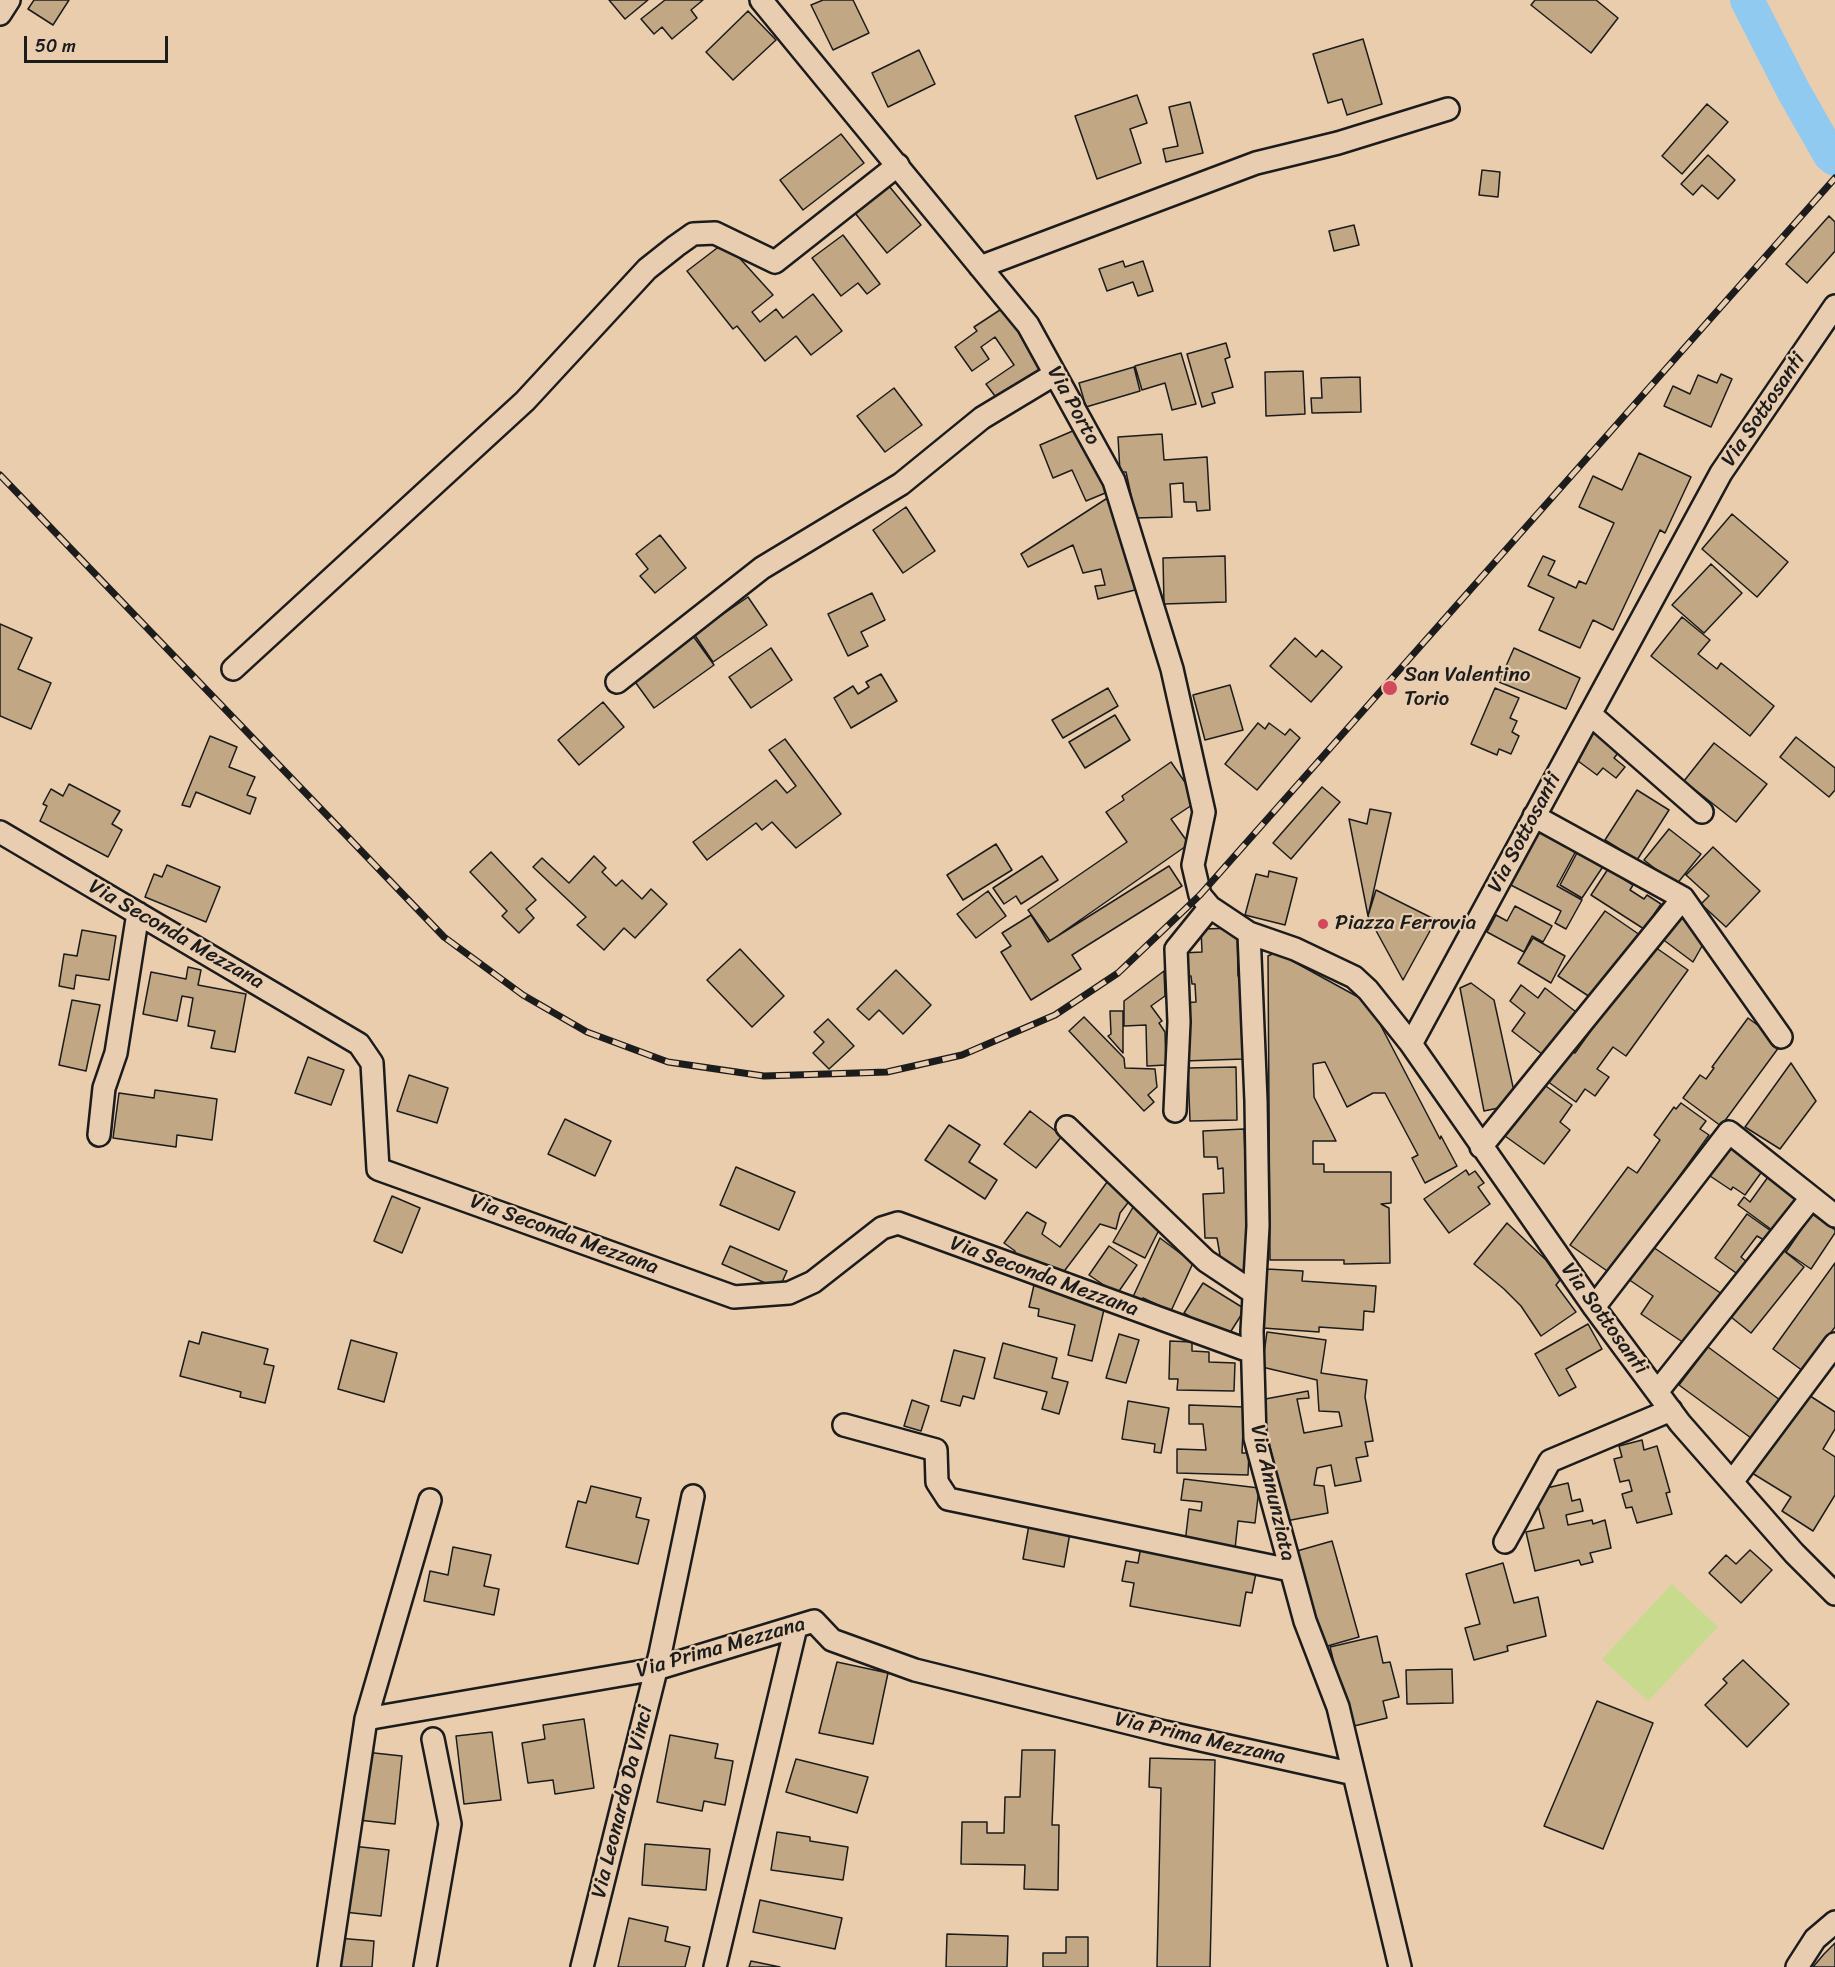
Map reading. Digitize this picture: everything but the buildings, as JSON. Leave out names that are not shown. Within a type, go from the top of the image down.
[{"type":"street","points":[[0,14],[9,0]]},
{"type":"street","name":"Via Porto","points":[[761,0],[1028,325],[1114,481],[1172,669],[1204,812],[1193,865],[1205,901]]},
{"type":"street","points":[[980,267],[1256,163],[1338,143],[1448,109]]},
{"type":"street","points":[[233,669],[525,401],[647,269],[676,246],[693,234],[715,233],[775,262],[898,165]]},
{"type":"street","name":"Via Sottosanti","points":[[1835,306],[1720,473],[1411,1044],[1594,1307],[1657,1392],[1794,1553],[1835,1594]]},
{"type":"street","points":[[617,682],[762,568],[901,484],[982,418],[1055,374]]},
{"type":"street","points":[[1590,714],[1702,812]]},
{"type":"street","points":[[1534,816],[1683,898],[1780,1037]]},
{"type":"street","name":"Via Seconda Mezzana","points":[[0,832],[359,1044],[372,1063],[378,1169],[734,1297],[789,1293],[813,1282],[882,1228],[898,1223],[1252,1352]]},
{"type":"street","points":[[1481,1147],[1683,898]]},
{"type":"street","points":[[1175,1111],[1179,1022],[1176,949],[1205,901],[1249,933],[1294,949],[1354,977],[1368,990],[1411,1044]]},
{"type":"street","points":[[99,1135],[104,1088],[116,1053],[138,913]]},
{"type":"street","name":"Via Annunziata","points":[[1249,933],[1256,1101],[1258,1226],[1252,1352],[1255,1438],[1305,1621],[1338,1707],[1400,1967]]},
{"type":"street","points":[[1067,1127],[1206,1261],[1254,1293]]},
{"type":"street","points":[[1594,1307],[1729,1132],[1835,1216]]},
{"type":"street","points":[[1657,1392],[1811,1198]]},
{"type":"street","points":[[1732,1482],[1835,1344]]},
{"type":"street","points":[[1505,1542],[1550,1461],[1671,1410]]},
{"type":"street","points":[[844,1425],[936,1450],[937,1482],[948,1499],[1290,1570]]},
{"type":"street","name":"Via Leonardo Da Vinci","points":[[582,1967],[656,1669],[693,1496]]},
{"type":"street","points":[[329,1967],[366,1719],[429,1500]]},
{"type":"street","name":"Via Prima Mezzana","points":[[366,1719],[656,1669],[814,1621],[832,1640],[915,1670],[1165,1732],[1354,1774]]},
{"type":"street","points":[[715,1967],[796,1627]]},
{"type":"street","points":[[424,1967],[450,1824],[433,1739]]},
{"type":"street","points":[[1797,1967],[1815,1939],[1835,1922]]},
{"type":"green space","points":[[1672,1584],[1718,1627],[1648,1701],[1602,1659]]},
{"type":"waterway","points":[[1747,0],[1794,92],[1830,155],[1835,159]]},
{"type":"railway","points":[[0,475],[444,937],[523,995],[587,1032],[668,1062],[764,1076],[887,1072],[962,1055],[1055,1015],[1118,973],[1200,895],[1835,178]]},
{"type":"place","name":"San Valentino Torio","points":[[1390,688]]},
{"type":"place","name":"Piazza Ferrovia","points":[[1323,924]]}]
